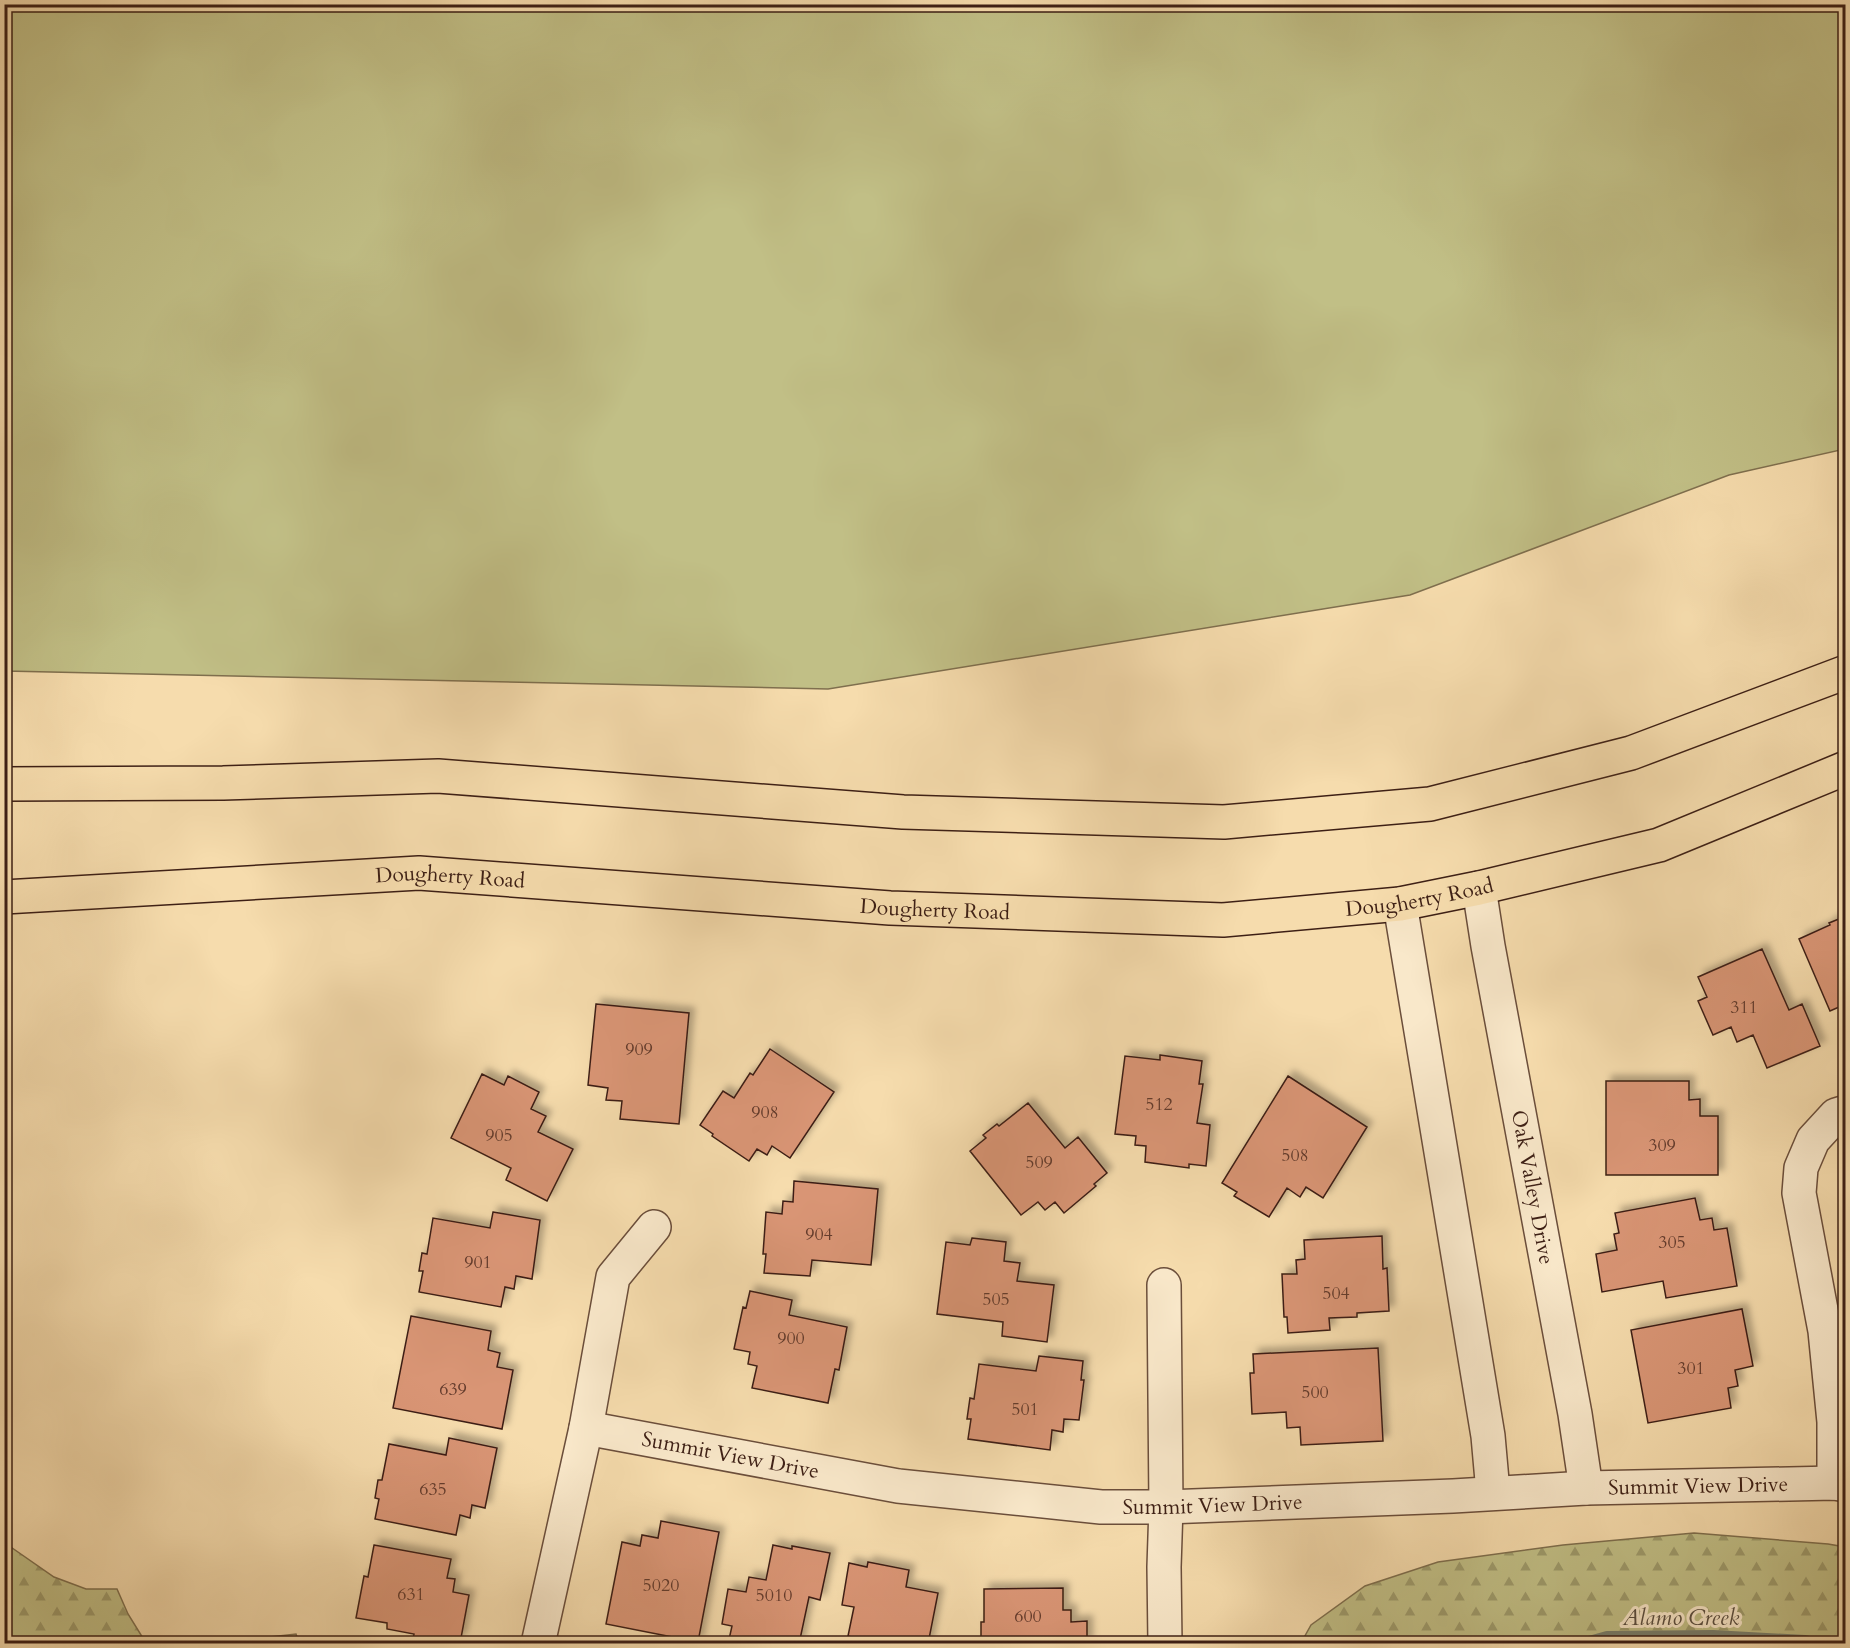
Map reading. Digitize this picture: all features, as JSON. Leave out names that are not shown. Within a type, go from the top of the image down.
[{"type":"main road","points":[[4,784],[223,783],[438,776],[903,812],[1224,822],[1430,804],[1632,753],[1845,672]]},
{"type":"main road","name":"Dougherty Road","points":[[4,897],[419,873],[890,908],[1211,920],[1400,904],[1479,888],[1659,845],[1845,768]]},
{"type":"street","name":"Oak Valley Drive","points":[[1479,888],[1575,1414],[1586,1488]]},
{"type":"street","points":[[1400,904],[1488,1436],[1493,1492]]},
{"type":"street","points":[[1840,1484],[1825,1330],[1799,1193],[1801,1168],[1813,1140],[1836,1116],[1845,1112]]},
{"type":"street","points":[[538,1644],[586,1428],[613,1277],[654,1227]]},
{"type":"street","points":[[1164,1285],[1165,1644]]},
{"type":"street","name":"Summit View Drive","points":[[586,1428],[898,1486],[1101,1507],[1166,1507],[1441,1497],[1586,1488],[1840,1484]]},
{"type":"green space","points":[[5,4],[1845,5],[1845,449],[1729,475],[1410,595],[828,689],[5,671]]},
{"type":"green space","points":[[1694,1533],[1845,1547],[1845,1643],[1301,1643],[1311,1625],[1365,1586],[1438,1562],[1563,1545]]},
{"type":"green space","points":[[5,1543],[54,1577],[86,1589],[117,1589],[128,1614],[146,1643],[5,1643]]},
{"type":"green space","points":[[296,1634],[299,1643],[205,1643],[213,1640],[242,1640]]},
{"type":"building","points":[[1846,916],[1846,1004],[1830,1011],[1799,939]]},
{"type":"building","points":[[1762,949],[1789,1010],[1802,1004],[1820,1046],[1767,1068],[1753,1035],[1737,1042],[1731,1027],[1713,1035],[1698,1001],[1707,997],[1698,977]]},
{"type":"building","points":[[596,1004],[689,1013],[679,1124],[620,1119],[622,1101],[606,1100],[608,1088],[588,1085]]},
{"type":"building","points":[[770,1049],[834,1092],[790,1158],[772,1146],[767,1155],[757,1149],[749,1161],[700,1125],[723,1091],[734,1098],[750,1073],[753,1075]]},
{"type":"building","points":[[1160,1055],[1202,1061],[1199,1084],[1203,1084],[1197,1123],[1210,1125],[1206,1166],[1189,1164],[1189,1168],[1145,1162],[1146,1146],[1135,1145],[1136,1136],[1115,1134],[1125,1056],[1160,1060]]},
{"type":"building","points":[[482,1074],[504,1085],[508,1076],[539,1092],[531,1109],[546,1116],[538,1132],[573,1149],[547,1201],[506,1180],[511,1168],[451,1138]]},
{"type":"building","points":[[1288,1076],[1367,1127],[1323,1198],[1306,1187],[1300,1197],[1287,1188],[1269,1217],[1234,1196],[1237,1192],[1222,1183]]},
{"type":"building","points":[[1606,1081],[1689,1081],[1689,1100],[1700,1099],[1700,1116],[1718,1116],[1718,1175],[1606,1175]]},
{"type":"building","points":[[1028,1103],[1065,1148],[1078,1137],[1107,1173],[1094,1184],[1096,1186],[1064,1213],[1055,1202],[1045,1210],[1038,1202],[1021,1215],[970,1151],[986,1138],[983,1135],[997,1124],[999,1126]]},
{"type":"building","points":[[794,1181],[878,1189],[871,1265],[812,1260],[810,1276],[764,1273],[766,1212],[782,1214],[783,1201],[793,1202]]},
{"type":"building","points":[[1695,1198],[1700,1220],[1712,1218],[1714,1230],[1727,1228],[1737,1286],[1666,1298],[1663,1281],[1602,1292],[1596,1254],[1617,1250],[1614,1234],[1619,1233],[1615,1213]]},
{"type":"building","points":[[493,1212],[540,1220],[532,1279],[516,1276],[514,1289],[505,1287],[501,1307],[419,1292],[423,1271],[419,1271],[422,1253],[427,1254],[433,1218],[490,1228]]},
{"type":"building","points":[[1382,1236],[1383,1269],[1387,1268],[1389,1311],[1357,1313],[1357,1317],[1329,1318],[1330,1330],[1288,1333],[1287,1317],[1284,1317],[1282,1274],[1297,1274],[1296,1260],[1305,1259],[1304,1240]]},
{"type":"building","points":[[972,1238],[1006,1242],[1004,1261],[1020,1263],[1017,1281],[1054,1285],[1047,1342],[1002,1336],[1003,1322],[937,1314],[946,1242],[970,1245]]},
{"type":"building","points":[[750,1291],[792,1300],[789,1315],[847,1327],[839,1370],[835,1369],[828,1403],[752,1388],[757,1366],[748,1364],[750,1352],[734,1349],[743,1307],[746,1308]]},
{"type":"building","points":[[1742,1309],[1753,1366],[1735,1370],[1738,1386],[1728,1388],[1731,1408],[1648,1423],[1631,1330]]},
{"type":"building","points":[[411,1316],[491,1331],[488,1350],[500,1353],[497,1367],[513,1370],[502,1429],[393,1408]]},
{"type":"building","points":[[1378,1348],[1383,1441],[1301,1445],[1300,1427],[1287,1428],[1286,1412],[1252,1414],[1250,1373],[1254,1373],[1253,1354]]},
{"type":"building","points":[[1039,1356],[1083,1361],[1081,1380],[1084,1380],[1079,1420],[1064,1419],[1063,1432],[1052,1430],[1050,1450],[968,1439],[971,1419],[967,1419],[970,1398],[974,1399],[979,1364],[1036,1371]]},
{"type":"building","points":[[449,1438],[497,1448],[485,1508],[472,1505],[470,1518],[460,1515],[456,1535],[375,1519],[379,1499],[375,1498],[378,1480],[382,1480],[389,1444],[446,1455]]},
{"type":"building","points":[[661,1521],[719,1532],[698,1642],[606,1624],[622,1542],[640,1546],[642,1535],[658,1538]]},
{"type":"building","points":[[374,1545],[451,1559],[447,1578],[455,1579],[453,1592],[469,1595],[461,1638],[457,1638],[456,1644],[412,1644],[414,1634],[387,1629],[387,1623],[356,1618],[364,1576],[368,1577]]},
{"type":"building","points":[[773,1545],[830,1553],[820,1600],[809,1597],[799,1644],[728,1644],[732,1626],[722,1624],[728,1589],[746,1592],[749,1577],[766,1580]]},
{"type":"building","points":[[868,1562],[909,1570],[906,1587],[938,1593],[928,1644],[851,1644],[852,1637],[848,1636],[854,1607],[842,1605],[849,1563],[867,1567]]},
{"type":"building","points":[[1063,1588],[1063,1610],[1071,1610],[1071,1622],[1087,1621],[1087,1644],[981,1644],[984,1589]]},
{"type":"waterway","name":"Alamo Creek","points":[[1582,1644],[1607,1637],[1713,1636],[1805,1641],[1815,1644]]}]
